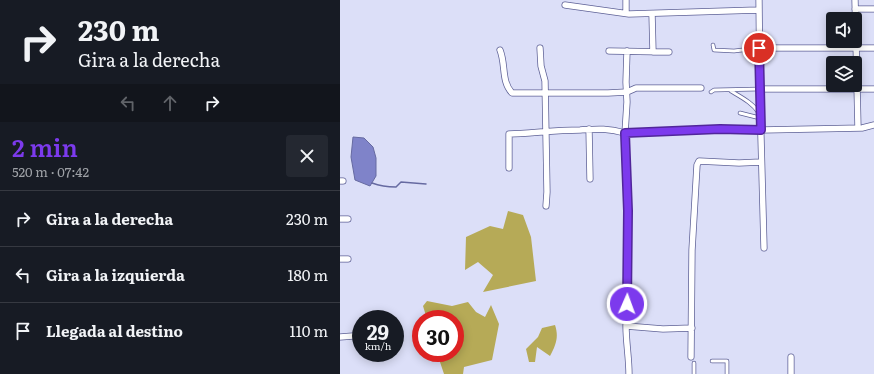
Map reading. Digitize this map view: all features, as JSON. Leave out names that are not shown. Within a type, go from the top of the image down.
[{"type":"street","points":[[626,0],[626,13]]},
{"type":"street","points":[[759,0],[760,116],[764,248]]},
{"type":"street","points":[[855,0],[856,56]]},
{"type":"street","points":[[565,5],[626,13],[652,14],[758,10]]},
{"type":"street","points":[[855,9],[874,9]]},
{"type":"street","points":[[652,14],[653,52]]},
{"type":"street","points":[[540,48],[545,81],[546,206]]},
{"type":"street","points":[[759,48],[874,48]]},
{"type":"street","points":[[500,50],[504,80],[512,93],[608,93],[627,92],[636,88],[701,88]]},
{"type":"street","points":[[609,51],[669,52]]},
{"type":"street","points":[[627,51],[625,133],[628,211],[628,294],[626,326],[626,340],[629,357],[628,374]]},
{"type":"street","points":[[760,89],[826,89]]},
{"type":"street","points":[[862,89],[874,89]]},
{"type":"street","points":[[857,92],[858,128]]},
{"type":"street","points":[[509,168],[509,134],[546,132],[554,130],[611,129],[625,133],[720,129],[761,130],[858,128],[874,125]]},
{"type":"street","points":[[589,130],[590,179]]},
{"type":"street","points":[[691,357],[692,250],[697,165],[699,161],[739,163],[762,162]]},
{"type":"street","points":[[340,219],[348,219]]},
{"type":"street","points":[[340,259],[348,259]]},
{"type":"street","points":[[626,326],[663,329],[692,328]]},
{"type":"street","points":[[340,337],[352,336]]},
{"type":"street","points":[[790,374],[791,357]]},
{"type":"lane","points":[[713,45],[714,50],[746,50],[759,48]]},
{"type":"lane","points":[[711,92],[714,90],[760,89]]},
{"type":"lane","points":[[729,90],[742,97],[757,109],[760,116]]},
{"type":"lane","points":[[740,113],[760,116]]},
{"type":"lane","points":[[712,361],[727,361],[727,374]]},
{"type":"lane","points":[[694,363],[694,374]]},
{"type":"shaded area","points":[[508,211],[523,215],[531,237],[536,281],[483,292],[493,275],[478,262],[465,270],[466,237],[490,226],[503,229]]},
{"type":"shaded area","points":[[427,301],[452,306],[468,302],[476,312],[485,317],[491,305],[499,324],[492,360],[464,367],[463,374],[444,374],[440,362],[464,362],[464,310],[424,310],[423,306]]},
{"type":"shaded area","points":[[555,325],[557,333],[556,341],[550,356],[537,347],[535,362],[529,362],[526,349],[538,337],[542,328]]},
{"type":"water","points":[[353,137],[364,138],[373,147],[376,158],[376,176],[370,186],[355,180],[351,157]]},
{"type":"waterway","points":[[372,183],[381,186],[393,187],[396,187],[401,182],[426,184]]},
{"type":"route","points":[[627,304],[628,211],[625,133],[720,129],[761,130],[759,48]]}]
